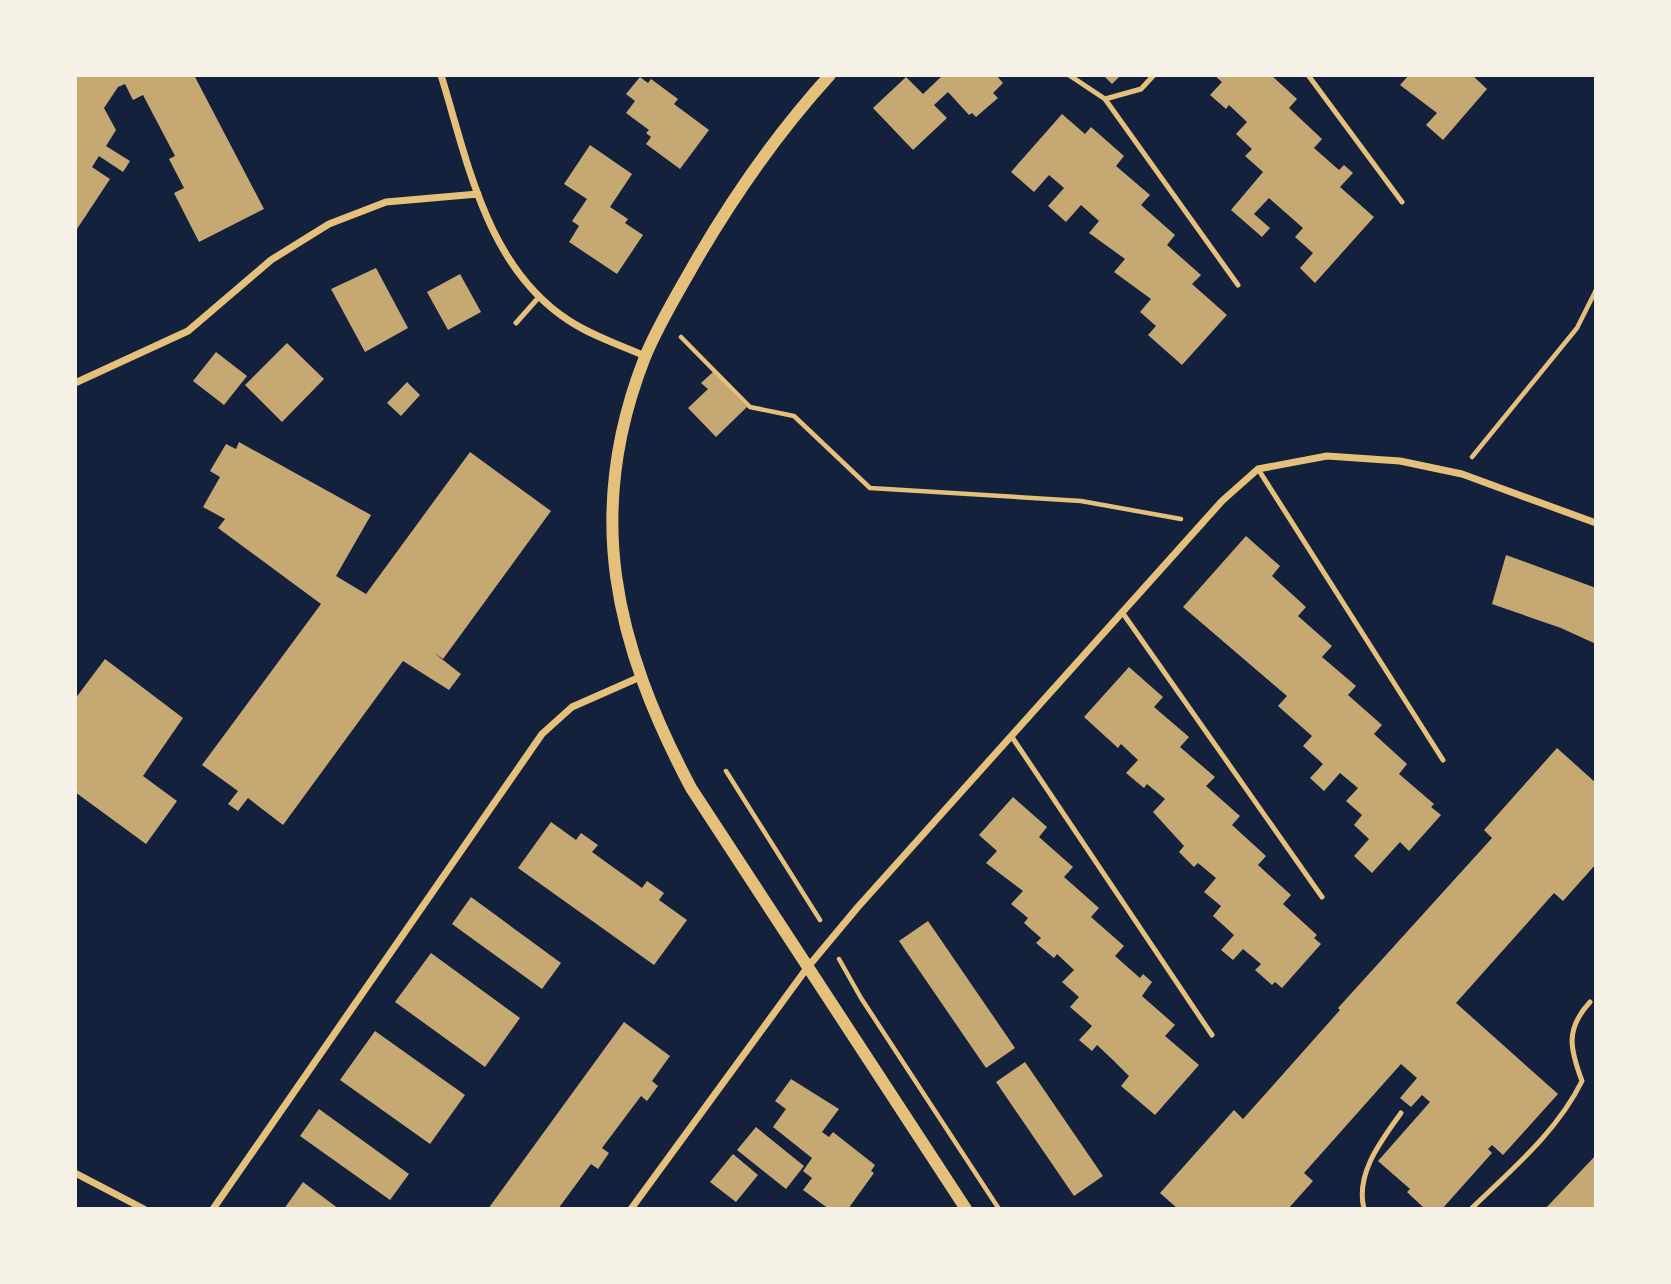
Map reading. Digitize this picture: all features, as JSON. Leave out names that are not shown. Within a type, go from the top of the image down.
[{"type":"street","points":[[441,75],[478,194],[500,246],[539,297],[583,329],[645,356]]},
{"type":"street","points":[[830,75],[747,180],[661,324],[645,356],[623,426],[612,509],[618,598],[640,677],[691,788],[966,1209]]},
{"type":"street","points":[[75,383],[188,331],[271,260],[329,224],[386,202],[478,194]]},
{"type":"street","points":[[631,1209],[830,940],[1122,612],[1203,523],[1258,469],[1327,456],[1400,461],[1462,474],[1596,523]]},
{"type":"street","points":[[214,1209],[542,734],[580,703],[640,677]]},
{"type":"street","points":[[75,1173],[144,1209]]},
{"type":"lane","points":[[1069,75],[1105,99],[1238,285]]},
{"type":"lane","points":[[1105,99],[1141,89],[1154,75]]},
{"type":"lane","points":[[1308,75],[1402,202]]},
{"type":"lane","points":[[516,323],[539,297]]},
{"type":"lane","points":[[1258,469],[1443,760]]},
{"type":"lane","points":[[1122,612],[1322,897]]},
{"type":"lane","points":[[1012,737],[1212,1035]]},
{"type":"lane","points":[[1471,1209],[1530,1151],[1571,1104],[1582,1081],[1571,1051],[1575,1018],[1590,1002]]},
{"type":"lane","points":[[1364,1209],[1361,1198],[1372,1154],[1401,1113]]},
{"type":"path","points":[[1462,474],[1485,437],[1577,328],[1596,290]]},
{"type":"path","points":[[661,324],[685,339],[750,407],[794,416],[870,488],[1081,501],[1203,523]]},
{"type":"path","points":[[726,771],[811,904],[861,998],[999,1209]]},
{"type":"building","points":[[75,75],[194,75],[264,209],[199,242],[174,193],[184,188],[169,159],[175,156],[143,95],[133,100],[125,84],[118,87],[104,108],[116,130],[106,146],[130,161],[123,172],[99,156],[92,167],[110,179],[75,232]]},
{"type":"building","points":[[943,75],[996,75],[1003,83],[993,93],[998,98],[976,117],[972,113],[969,115],[948,92],[934,105],[947,118],[913,150],[873,108],[906,77],[923,94]]},
{"type":"building","points":[[1103,75],[1121,75],[1112,84]]},
{"type":"building","points":[[1214,75],[1271,75],[1297,99],[1289,108],[1322,139],[1314,148],[1339,170],[1344,165],[1353,173],[1340,187],[1374,217],[1315,283],[1300,268],[1313,253],[1295,237],[1303,228],[1269,198],[1254,214],[1270,228],[1262,237],[1231,210],[1263,172],[1245,156],[1252,149],[1236,134],[1247,122],[1229,105],[1226,109],[1210,95],[1222,82]]},
{"type":"building","points":[[1409,75],[1472,75],[1487,89],[1443,140],[1426,125],[1437,113],[1400,85]]},
{"type":"building","points":[[640,77],[648,83],[651,79],[678,99],[674,104],[709,130],[680,169],[646,144],[651,137],[646,133],[649,130],[626,113],[635,101],[626,94]]},
{"type":"building","points":[[1062,114],[1085,134],[1091,127],[1124,156],[1116,166],[1150,195],[1141,205],[1175,235],[1167,245],[1201,275],[1192,284],[1227,315],[1182,365],[1148,335],[1156,326],[1140,312],[1151,299],[1114,272],[1125,259],[1089,233],[1099,221],[1081,205],[1066,222],[1048,206],[1064,188],[1049,175],[1034,192],[1011,172]]},
{"type":"building","points":[[590,145],[632,174],[610,207],[628,219],[625,223],[643,235],[617,274],[569,242],[579,226],[572,221],[587,199],[564,184]]},
{"type":"building","points":[[376,268],[408,328],[365,352],[331,289]]},
{"type":"building","points":[[460,274],[481,312],[448,330],[427,292]]},
{"type":"building","points":[[287,343],[324,379],[282,422],[245,385]]},
{"type":"building","points":[[216,352],[247,376],[224,405],[193,381]]},
{"type":"building","points":[[713,372],[747,407],[716,437],[688,408],[708,389],[701,383]]},
{"type":"building","points":[[407,382],[420,395],[401,416],[387,403]]},
{"type":"building","points":[[239,442],[371,515],[336,576],[366,594],[470,452],[551,511],[443,659],[434,653],[461,674],[449,690],[403,661],[283,825],[248,798],[238,811],[228,804],[238,791],[202,765],[321,604],[218,528],[225,519],[203,507],[220,477],[210,471],[226,444],[236,449]]},
{"type":"building","points":[[1246,536],[1280,566],[1272,576],[1306,607],[1298,616],[1332,646],[1322,657],[1356,686],[1348,695],[1382,725],[1374,734],[1407,764],[1399,774],[1434,804],[1431,807],[1441,815],[1409,851],[1400,842],[1372,873],[1354,856],[1369,839],[1354,825],[1362,815],[1346,801],[1358,788],[1340,773],[1324,791],[1310,778],[1323,764],[1303,746],[1312,736],[1278,706],[1287,696],[1183,607]]},
{"type":"building","points":[[1506,555],[1596,588],[1596,644],[1561,628],[1492,604]]},
{"type":"building","points":[[105,659],[183,718],[143,776],[177,801],[146,844],[75,792],[75,699]]},
{"type":"building","points":[[1129,667],[1163,697],[1154,707],[1189,737],[1180,747],[1215,777],[1206,786],[1240,816],[1232,825],[1266,856],[1258,865],[1291,895],[1283,904],[1317,935],[1314,938],[1321,944],[1282,988],[1275,982],[1272,985],[1255,970],[1261,964],[1243,949],[1233,960],[1221,950],[1234,935],[1213,916],[1221,906],[1204,892],[1216,878],[1198,863],[1194,867],[1179,852],[1184,846],[1153,812],[1165,799],[1147,784],[1144,788],[1126,773],[1138,760],[1121,744],[1118,748],[1084,717]]},
{"type":"building","points":[[1557,748],[1596,783],[1596,864],[1563,901],[1554,893],[1456,1003],[1558,1094],[1503,1155],[1492,1145],[1488,1149],[1492,1153],[1442,1209],[1425,1209],[1407,1192],[1410,1189],[1378,1161],[1430,1102],[1422,1095],[1411,1107],[1400,1098],[1417,1078],[1401,1064],[1304,1173],[1313,1181],[1288,1209],[1178,1209],[1160,1193],[1234,1110],[1243,1119],[1340,1010],[1338,1008],[1492,838],[1484,830]]},
{"type":"building","points":[[1013,797],[1047,827],[1039,837],[1073,867],[1064,877],[1099,908],[1091,917],[1124,946],[1115,956],[1140,978],[1143,974],[1152,982],[1142,996],[1175,1025],[1165,1036],[1199,1065],[1155,1115],[1121,1086],[1129,1076],[1114,1061],[1097,1045],[1092,1051],[1079,1040],[1092,1026],[1070,1007],[1079,997],[1062,982],[1074,970],[1057,954],[1054,958],[1036,943],[1041,938],[1024,923],[1028,918],[1011,904],[1023,891],[986,863],[997,851],[979,835]]},
{"type":"building","points":[[551,822],[576,840],[581,833],[598,845],[592,852],[642,888],[647,881],[664,893],[659,900],[687,920],[654,965],[518,868]]},
{"type":"building","points":[[471,897],[561,963],[542,989],[452,924]]},
{"type":"building","points":[[928,921],[1015,1048],[986,1068],[899,941]]},
{"type":"building","points":[[431,953],[520,1018],[485,1067],[395,1002]]},
{"type":"building","points":[[624,1022],[670,1056],[652,1081],[658,1086],[647,1101],[641,1096],[602,1148],[609,1153],[598,1169],[591,1164],[558,1209],[488,1209]]},
{"type":"building","points":[[375,1031],[465,1095],[430,1144],[340,1080]]},
{"type":"building","points":[[1025,1062],[1103,1176],[1074,1196],[996,1082]]},
{"type":"building","points":[[791,1079],[839,1109],[822,1132],[829,1137],[833,1132],[875,1165],[871,1171],[874,1173],[848,1209],[829,1209],[803,1190],[812,1178],[803,1171],[812,1158],[773,1127],[786,1109],[775,1101]]},
{"type":"building","points":[[319,1109],[409,1174],[390,1200],[300,1136]]},
{"type":"building","points":[[756,1127],[804,1166],[786,1189],[737,1150]]},
{"type":"building","points":[[733,1154],[758,1175],[736,1202],[710,1182]]},
{"type":"building","points":[[1596,1155],[1596,1209],[1545,1209]]},
{"type":"building","points":[[303,1182],[339,1209],[284,1209]]}]
